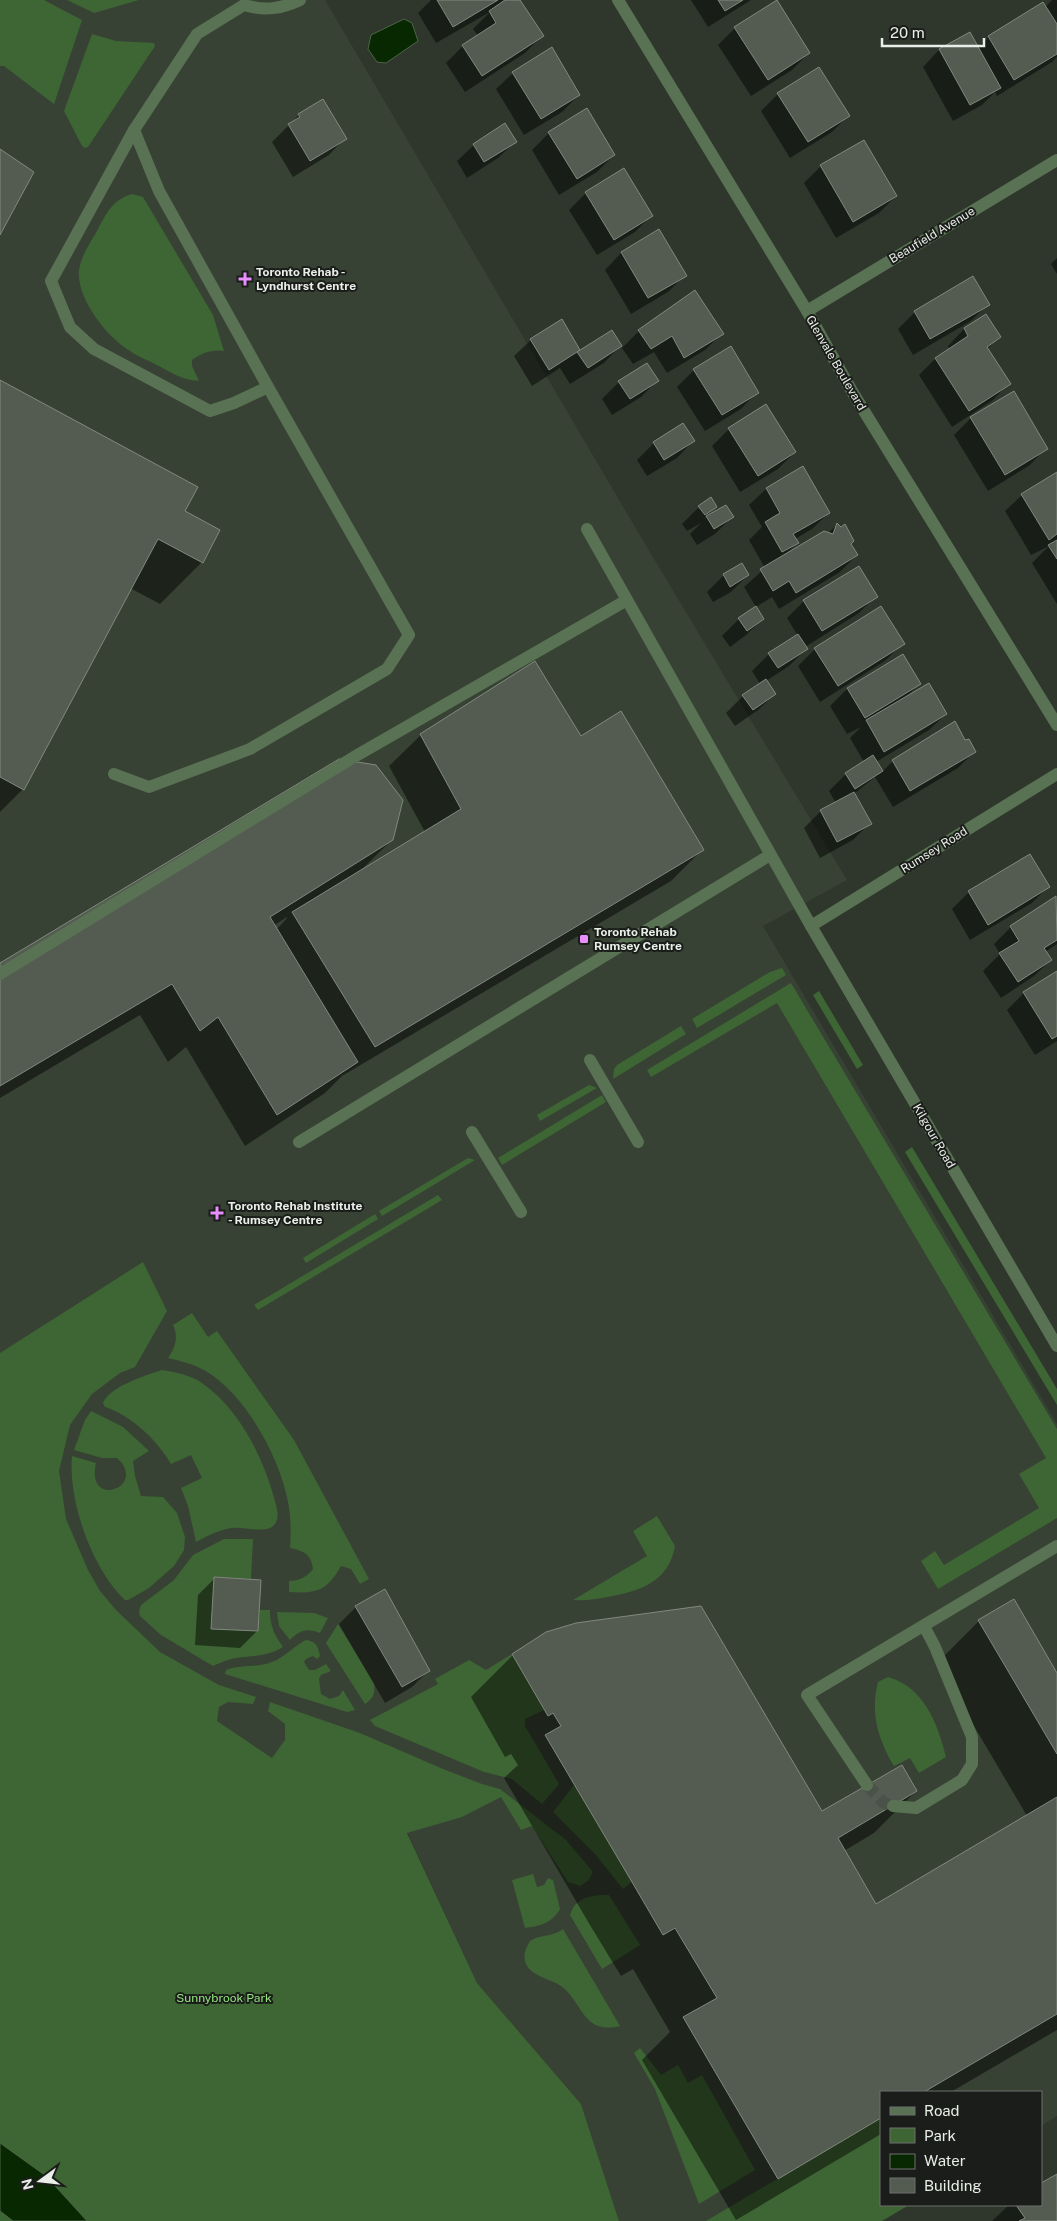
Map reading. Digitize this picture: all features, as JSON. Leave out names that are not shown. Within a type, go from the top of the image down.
[{"type":"street","points":[[268,387],[234,403],[210,410],[94,349],[70,327],[51,281],[134,130],[197,34],[243,3],[261,10],[286,7],[300,0]]},
{"type":"street","name":"Glenvale Boulevard","points":[[618,0],[806,311],[853,393],[1057,725]]},
{"type":"street","points":[[114,774],[149,788],[250,749],[387,669],[409,635],[159,191],[134,130]]},
{"type":"street","name":"Beaufield Avenue","points":[[806,311],[1057,160]]},
{"type":"street","name":"Kilgour Road","points":[[587,529],[770,855],[1057,1346]]},
{"type":"street","points":[[0,974],[354,757],[627,600]]},
{"type":"street","name":"Rumsey Road","points":[[811,926],[1057,774]]},
{"type":"street","points":[[299,1142],[770,855]]},
{"type":"street","points":[[590,1060],[638,1142]]},
{"type":"street","points":[[472,1132],[521,1212]]},
{"type":"street","points":[[867,1785],[807,1695],[1057,1546]]},
{"type":"street","points":[[893,1806],[916,1808],[962,1780],[972,1764],[972,1737],[935,1647],[924,1626]]},
{"type":"shaded area","points":[[0,0],[325,0],[645,544],[847,880],[763,926],[1057,1424],[1057,2116],[1042,2125],[1042,2091],[880,2091],[880,2206],[907,2206],[882,2221],[619,2221],[581,2104],[477,1983],[403,1823],[326,1799],[53,1614],[0,1523]]},
{"type":"green space","points":[[0,0],[44,0],[82,20],[54,104],[4,66],[0,66]]},
{"type":"green space","points":[[67,0],[139,0],[94,13]]},
{"type":"green space","points":[[92,34],[116,41],[154,43],[155,46],[88,147],[85,148],[82,146],[64,111]]},
{"type":"green space","points":[[132,194],[143,197],[213,315],[224,351],[207,352],[192,360],[192,366],[199,381],[177,376],[121,345],[103,327],[82,292],[79,270],[86,250],[110,208],[119,200]]},
{"type":"green space","points":[[782,968],[786,975],[697,1028],[692,1019],[770,972]]},
{"type":"green space","points":[[791,983],[1057,1429],[1057,1518],[938,1589],[921,1561],[935,1551],[944,1565],[1039,1508],[1019,1474],[1046,1458],[777,1003],[651,1077],[647,1070]]},
{"type":"green space","points":[[819,991],[863,1065],[857,1069],[813,995]]},
{"type":"green space","points":[[681,1026],[686,1034],[613,1079],[614,1069],[617,1065]]},
{"type":"green space","points":[[589,1085],[597,1088],[540,1121],[537,1115]]},
{"type":"green space","points":[[602,1095],[606,1102],[502,1165],[498,1158]]},
{"type":"green space","points":[[912,1147],[1057,1389],[1057,1405],[905,1152]]},
{"type":"green space","points":[[468,1158],[475,1160],[382,1216],[379,1211]]},
{"type":"green space","points":[[438,1195],[442,1200],[258,1310],[254,1305]]},
{"type":"green space","points":[[375,1214],[378,1219],[306,1263],[303,1258]]},
{"type":"green space","name":"Sunnybrook Park","points":[[143,1262],[167,1311],[135,1367],[120,1373],[92,1394],[70,1425],[59,1471],[66,1519],[88,1570],[100,1591],[116,1610],[160,1652],[219,1685],[256,1697],[253,1704],[228,1702],[219,1707],[217,1721],[272,1758],[285,1740],[285,1724],[268,1711],[270,1702],[360,1733],[443,1769],[500,1789],[566,1840],[593,1872],[588,1881],[580,1886],[568,1882],[532,1826],[521,1830],[501,1797],[462,1817],[407,1833],[477,1983],[581,2104],[619,2221],[0,2221],[0,1353]]},
{"type":"green space","points":[[192,1313],[208,1337],[217,1331],[294,1440],[369,1579],[360,1584],[351,1569],[341,1566],[331,1581],[320,1589],[307,1592],[289,1592],[289,1581],[302,1578],[313,1569],[311,1560],[306,1554],[290,1548],[291,1525],[288,1502],[284,1485],[269,1447],[246,1410],[219,1380],[200,1368],[168,1358],[175,1342],[176,1334],[173,1325]]},
{"type":"green space","points":[[162,1370],[198,1380],[215,1393],[237,1418],[255,1447],[273,1494],[278,1517],[275,1524],[271,1527],[261,1530],[231,1528],[209,1535],[196,1542],[188,1506],[181,1488],[202,1478],[191,1455],[171,1464],[159,1446],[143,1430],[125,1416],[105,1407],[103,1403],[107,1397],[120,1387],[138,1378]]},
{"type":"green space","points":[[91,1411],[123,1427],[149,1451],[133,1461],[141,1496],[163,1497],[177,1513],[185,1537],[184,1550],[174,1566],[149,1588],[128,1600],[125,1600],[113,1587],[102,1571],[85,1533],[74,1493],[72,1456],[96,1463],[95,1477],[99,1486],[106,1490],[122,1485],[126,1478],[125,1468],[117,1458],[102,1458],[74,1450],[85,1420]]},
{"type":"green space","points":[[657,1516],[675,1546],[672,1558],[660,1576],[642,1588],[631,1592],[595,1599],[573,1600],[647,1556],[633,1531]]},
{"type":"green space","points":[[224,1539],[253,1539],[251,1579],[214,1577],[212,1629],[258,1631],[260,1610],[270,1610],[273,1630],[283,1647],[266,1654],[224,1661],[213,1666],[161,1635],[140,1616],[139,1611],[141,1605],[174,1580],[193,1555]]},
{"type":"green space","points":[[277,1612],[314,1613],[328,1618],[320,1633],[304,1631],[290,1640],[279,1626]]},
{"type":"green space","points":[[338,1624],[374,1683],[373,1695],[365,1704],[326,1643]]},
{"type":"green space","points":[[307,1640],[316,1645],[320,1656],[317,1659],[313,1656],[306,1659],[304,1662],[309,1670],[315,1670],[326,1664],[331,1671],[321,1675],[319,1679],[321,1694],[330,1699],[339,1696],[343,1690],[355,1710],[347,1712],[225,1674],[226,1670],[231,1668],[272,1662]]},
{"type":"green space","points":[[512,1654],[544,1710],[525,1719],[525,1726],[559,1784],[542,1804],[512,1779],[484,1772],[375,1726],[370,1720],[438,1684],[435,1679],[469,1660],[486,1670]]},
{"type":"green space","points":[[888,1677],[911,1689],[920,1698],[934,1720],[943,1744],[946,1757],[919,1773],[910,1758],[894,1766],[880,1736],[875,1715],[876,1693],[878,1682]]},
{"type":"green space","points":[[574,1785],[632,1882],[623,1889],[596,1855],[553,1812]]},
{"type":"green space","points":[[533,1874],[537,1887],[544,1885],[548,1878],[553,1880],[560,1909],[549,1921],[525,1928],[512,1880]]},
{"type":"green space","points":[[609,1895],[640,1945],[602,1969],[570,1915],[576,1904],[585,1898]]},
{"type":"green space","points":[[563,1929],[620,2026],[607,2028],[590,2022],[561,1986],[534,1973],[527,1966],[525,1953],[530,1941]]},
{"type":"green space","points":[[640,2048],[661,2075],[678,2065],[688,2083],[702,2075],[755,2170],[699,2204],[655,2089],[634,2053]]},
{"type":"green space","points":[[880,2119],[880,2206],[907,2206],[882,2221],[706,2221]]},
{"type":"water","points":[[404,19],[412,23],[418,41],[386,63],[377,62],[368,49],[371,35]]},
{"type":"water","points":[[0,2143],[46,2176],[87,2221],[13,2221],[0,2211]]},
{"type":"building","points":[[437,0],[498,0],[453,27]]},
{"type":"building","points":[[505,0],[520,0],[544,36],[482,76],[462,45],[496,23],[489,11]]},
{"type":"building","points":[[718,0],[743,0],[725,11]]},
{"type":"building","points":[[777,0],[810,53],[768,80],[734,27]]},
{"type":"building","points":[[1043,2],[1057,24],[1057,54],[1014,80],[988,36]]},
{"type":"building","points":[[970,32],[1001,88],[970,105],[939,49]]},
{"type":"building","points":[[552,47],[580,95],[541,119],[512,72]]},
{"type":"building","points":[[819,67],[850,116],[808,142],[777,93]]},
{"type":"building","points":[[323,99],[347,139],[310,161],[288,124],[300,117],[298,114]]},
{"type":"building","points":[[587,108],[615,155],[577,179],[548,132]]},
{"type":"building","points":[[505,123],[517,142],[484,162],[473,144]]},
{"type":"building","points":[[864,140],[897,196],[853,222],[820,165]]},
{"type":"building","points":[[0,149],[34,172],[0,235]]},
{"type":"building","points":[[624,168],[653,216],[614,240],[585,192]]},
{"type":"building","points":[[659,229],[687,276],[648,298],[621,252]]},
{"type":"building","points":[[973,276],[990,305],[930,339],[914,311]]},
{"type":"building","points":[[695,290],[724,334],[684,358],[672,336],[651,349],[638,330]]},
{"type":"building","points":[[986,314],[1001,337],[987,347],[1011,384],[969,411],[935,358],[968,336],[964,328]]},
{"type":"building","points":[[562,319],[580,350],[549,370],[530,339]]},
{"type":"building","points":[[612,330],[622,346],[588,368],[577,352]]},
{"type":"building","points":[[731,346],[759,393],[722,415],[693,369]]},
{"type":"building","points":[[647,363],[659,381],[630,399],[618,381]]},
{"type":"building","points":[[0,380],[198,487],[185,511],[220,530],[203,563],[158,539],[24,790],[0,777]]},
{"type":"building","points":[[1014,391],[1048,449],[1005,475],[970,417]]},
{"type":"building","points":[[766,404],[796,452],[758,476],[728,428]]},
{"type":"building","points":[[683,423],[695,441],[664,460],[653,442]]},
{"type":"building","points":[[803,466],[830,513],[793,534],[799,543],[782,552],[765,522],[780,513],[766,488]]},
{"type":"building","points":[[1057,472],[1057,534],[1049,540],[1021,494]]},
{"type":"building","points":[[711,497],[717,507],[705,515],[698,506]]},
{"type":"building","points":[[726,505],[734,517],[714,529],[706,516]]},
{"type":"building","points":[[837,523],[841,527],[845,524],[854,541],[851,544],[858,555],[796,593],[789,581],[773,591],[760,569],[824,531],[833,534]]},
{"type":"building","points":[[1057,540],[1057,559],[1048,545]]},
{"type":"building","points":[[742,563],[749,575],[730,587],[723,574]]},
{"type":"building","points":[[859,566],[878,597],[822,631],[803,600]]},
{"type":"building","points":[[756,606],[764,619],[747,631],[738,618]]},
{"type":"building","points":[[881,606],[905,644],[838,686],[814,648]]},
{"type":"building","points":[[798,634],[808,649],[778,668],[768,653]]},
{"type":"building","points":[[903,654],[921,684],[865,718],[847,688]]},
{"type":"building","points":[[535,661],[581,736],[621,711],[704,850],[375,1047],[292,912],[461,809],[420,734]]},
{"type":"building","points":[[766,679],[776,694],[753,710],[742,695]]},
{"type":"building","points":[[929,683],[947,714],[884,752],[866,720]]},
{"type":"building","points":[[955,721],[965,740],[969,739],[976,752],[910,791],[892,760]]},
{"type":"building","points":[[873,755],[883,771],[855,789],[845,773]]},
{"type":"building","points":[[339,759],[376,765],[403,800],[393,840],[270,917],[358,1062],[277,1115],[218,1017],[200,1031],[172,984],[0,1086],[0,963]]},
{"type":"building","points":[[854,792],[872,824],[837,842],[820,810]]},
{"type":"building","points":[[1030,854],[1050,887],[988,925],[968,891]]},
{"type":"building","points":[[1056,896],[1057,940],[1044,948],[1052,960],[1018,982],[999,953],[1019,941],[1010,926]]},
{"type":"building","points":[[1057,971],[1057,1036],[1052,1039],[1023,992]]},
{"type":"building","points":[[214,1577],[261,1580],[258,1631],[211,1629]]},
{"type":"building","points":[[385,1589],[430,1671],[402,1687],[355,1606]]},
{"type":"building","points":[[1014,1599],[1057,1673],[1057,1754],[978,1620]]},
{"type":"building","points":[[701,1606],[822,1811],[902,1765],[917,1791],[838,1838],[876,1904],[1057,1797],[1057,2014],[926,2091],[880,2091],[880,2119],[778,2179],[683,2017],[717,1998],[675,1928],[663,1935],[545,1735],[561,1726],[553,1713],[548,1716],[512,1654],[546,1632],[576,1623]]},
{"type":"building","points":[[1057,2174],[1057,2221],[1019,2221],[1025,2218],[1017,2206],[1042,2206],[1042,2182]]},
{"type":"tunnel","points":[[867,1785],[884,1803],[893,1806]]},
{"type":"place","name":"Toronto Rehab - Lyndhurst Centre","points":[[245,279]]},
{"type":"place","name":"Toronto Rehab Rumsey Centre","points":[[584,939]]},
{"type":"place","name":"Toronto Rehab Institute - Rumsey Centre","points":[[217,1213]]}]
